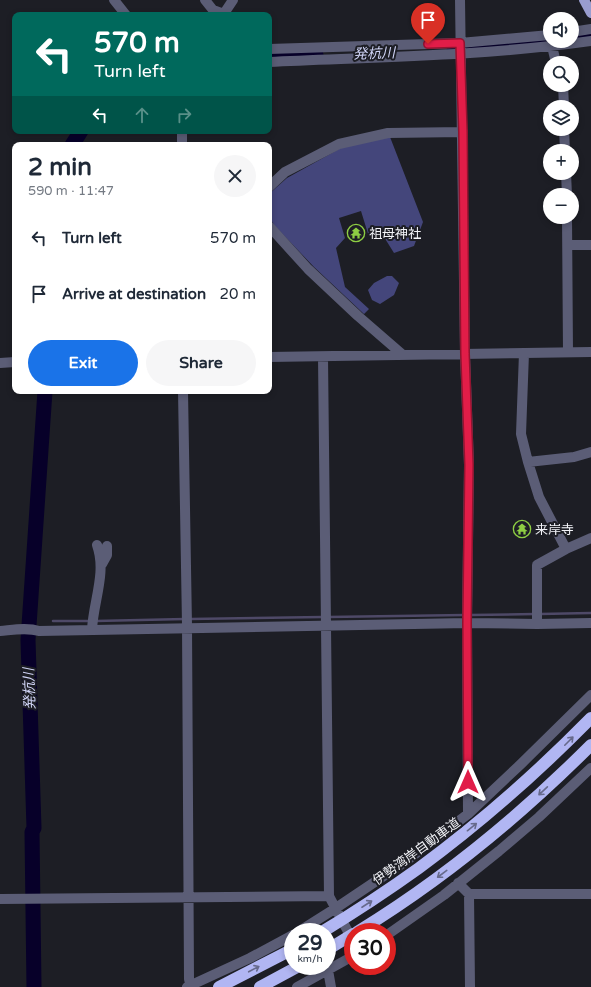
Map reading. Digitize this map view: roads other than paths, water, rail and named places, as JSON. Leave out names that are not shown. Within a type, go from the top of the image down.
[{"type":"highway","name":"伊勢湾岸自動車道","points":[[336,923],[418,869],[462,835],[510,796],[556,754],[591,718]]},
{"type":"highway","points":[[371,923],[430,883],[474,849],[523,809],[591,745]]},
{"type":"highway","points":[[219,987],[284,954]]},
{"type":"highway","points":[[260,987],[284,974]]},
{"type":"main road","points":[[584,0],[591,13]]},
{"type":"street","points":[[114,0],[124,12]]},
{"type":"street","points":[[205,0],[213,10],[217,12]]},
{"type":"street","points":[[226,12],[233,0]]},
{"type":"street","points":[[460,0],[465,354],[469,465],[467,609],[468,814]]},
{"type":"street","points":[[579,31],[591,29]]},
{"type":"street","points":[[272,49],[460,43],[543,35]]},
{"type":"street","points":[[579,43],[591,41]]},
{"type":"street","points":[[272,62],[460,54],[543,47]]},
{"type":"street","points":[[272,184],[285,172],[339,144],[388,133],[463,132]]},
{"type":"street","points":[[567,224],[568,352]]},
{"type":"street","points":[[272,229],[308,269],[358,316],[403,355]]},
{"type":"street","points":[[568,245],[591,245]]},
{"type":"street","points":[[272,357],[591,352]]},
{"type":"street","points":[[524,353],[521,434],[539,498],[566,549]]},
{"type":"street","points":[[323,357],[329,896],[344,924]]},
{"type":"street","points":[[0,363],[12,362]]},
{"type":"street","points":[[183,394],[187,626],[190,986],[250,958],[284,940]]},
{"type":"street","points":[[528,462],[574,457],[591,452]]},
{"type":"street","points":[[537,622],[538,566],[566,549],[591,538]]},
{"type":"street","points":[[93,623],[101,566],[107,555],[102,545]]},
{"type":"street","points":[[0,631],[21,629],[35,629],[39,631],[93,623],[187,626],[467,622],[591,623]]},
{"type":"street","points":[[312,923],[406,861],[468,814],[591,695]]},
{"type":"street","points":[[396,928],[458,883],[539,817],[591,768]]},
{"type":"street","points":[[458,883],[469,894],[470,987]]},
{"type":"street","points":[[469,894],[591,894]]},
{"type":"street","points":[[0,899],[329,896]]},
{"type":"street","points":[[297,987],[319,975]]},
{"type":"street","points":[[329,975],[331,987]]},
{"type":"waterway","name":"発杭川","points":[[579,36],[591,35]]},
{"type":"waterway","name":"発杭川","points":[[454,50],[539,41]]},
{"type":"waterway","name":"発杭川","points":[[272,57],[316,55]]},
{"type":"waterway","name":"発杭川","points":[[74,142],[79,134]]},
{"type":"waterway","name":"発杭川","points":[[34,987],[32,832],[34,828],[28,640],[45,394]]},
{"type":"waterway","points":[[540,614],[591,613]]},
{"type":"waterway","points":[[470,615],[535,614]]},
{"type":"waterway","points":[[328,617],[465,615]]},
{"type":"waterway","points":[[190,619],[323,617]]},
{"type":"waterway","points":[[96,621],[185,619]]},
{"type":"waterway","points":[[53,621],[91,621]]},
{"type":"place","name":"祖母神社","points":[[356,233]]},
{"type":"place","name":"来岸寺","points":[[522,529]]}]
